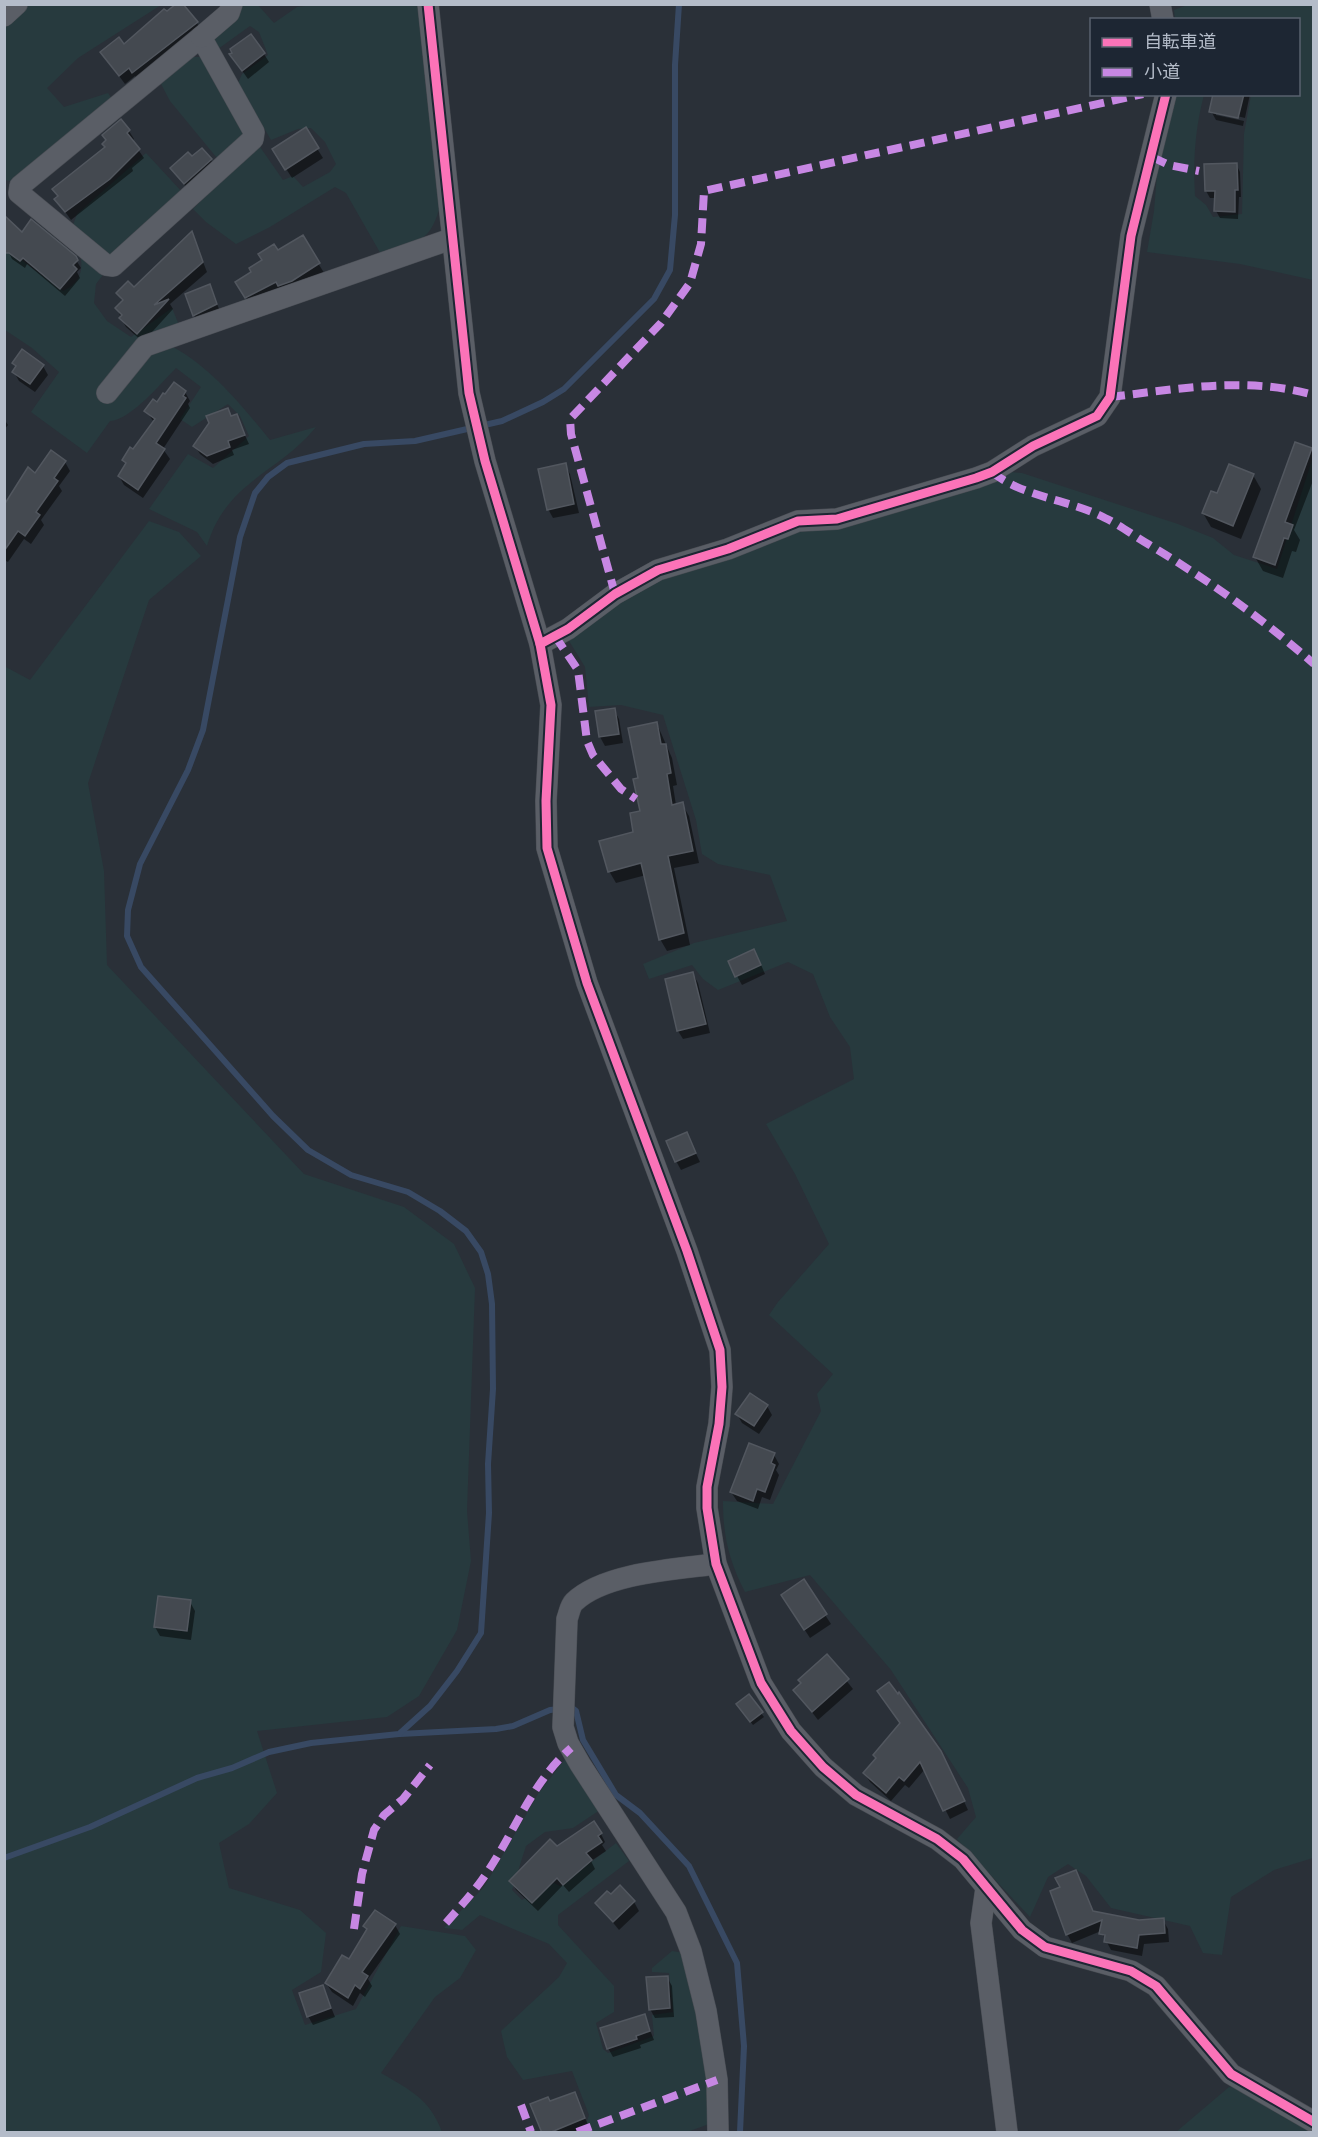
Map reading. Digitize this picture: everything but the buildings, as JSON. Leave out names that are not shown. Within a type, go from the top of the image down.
[{"type":"street","points":[[4,16],[17,4]]},
{"type":"street","points":[[201,37],[254,132],[254,139],[113,266],[106,265],[20,193],[20,186],[229,13],[232,4]]},
{"type":"street","points":[[428,4],[451,240],[472,404],[540,644],[551,705],[546,801],[547,848],[587,983],[687,1251],[720,1350],[722,1387],[719,1424],[707,1487],[707,1509],[716,1564],[761,1683],[792,1731],[823,1767],[856,1795],[937,1839],[963,1859],[1022,1930],[1045,1947],[1131,1971],[1156,1986],[1231,2074],[1314,2122]]},
{"type":"street","points":[[540,644],[568,629],[615,594],[658,570],[728,549],[798,521],[837,519],[976,478],[992,472],[1033,446],[1097,416],[1110,397],[1131,236],[1166,96]]},
{"type":"street","points":[[107,393],[146,346],[451,240]]},
{"type":"street","points":[[716,1564],[645,1572],[591,1590],[572,1603],[567,1619],[564,1727],[568,1743],[580,1764],[619,1826],[650,1868],[680,1922],[691,1951],[706,2011],[717,2080],[718,2133]]},
{"type":"street","points":[[986,1888],[981,1923],[1008,2133]]},
{"type":"green space","points":[[1190,4],[1313,5],[1313,280],[1240,264],[1147,252],[1157,175],[1176,96],[1204,96],[1195,145],[1195,196],[1206,205],[1213,217],[1242,214],[1244,134],[1251,96],[1300,96],[1300,18],[1175,18],[1174,10]]},
{"type":"green space","points":[[29,5],[161,5],[78,58],[47,88],[64,107],[108,93],[112,99],[11,181],[5,180],[5,27]]},
{"type":"green space","points":[[242,5],[258,5],[274,23],[297,7],[313,5],[421,5],[439,209],[431,229],[425,236],[411,245],[382,256],[346,193],[335,187],[270,227],[236,244],[206,222],[193,209],[258,144],[283,180],[293,176],[303,187],[330,172],[336,164],[325,142],[311,128],[298,129],[271,140],[238,83],[242,74],[268,55],[259,32],[250,26],[218,49],[213,38],[240,14]]},
{"type":"green space","points":[[191,57],[204,57],[245,127],[242,136],[217,158],[170,101],[160,82]]},
{"type":"green space","points":[[146,153],[182,192],[125,246],[96,284],[94,303],[107,321],[131,337],[172,308],[179,325],[173,347],[214,377],[238,401],[270,440],[316,427],[301,443],[255,479],[227,506],[207,546],[197,532],[149,509],[188,454],[213,468],[249,436],[240,416],[228,404],[192,427],[180,419],[201,387],[176,368],[155,391],[136,407],[118,419],[110,421],[87,453],[31,412],[59,372],[32,348],[5,330],[4,247],[63,291],[78,279],[81,272],[80,255],[72,228],[77,214]]},
{"type":"green space","points":[[1313,457],[1313,1858],[1274,1870],[1231,1897],[1222,1955],[1203,1953],[1190,1926],[1111,1908],[1086,1876],[1068,1864],[1048,1877],[1030,1917],[957,1839],[976,1817],[968,1788],[891,1670],[810,1575],[745,1592],[728,1548],[723,1501],[773,1504],[821,1411],[817,1394],[833,1374],[769,1315],[829,1244],[795,1174],[766,1124],[854,1079],[850,1047],[830,1017],[813,974],[788,962],[718,990],[703,979],[692,965],[649,979],[643,964],[694,943],[787,921],[770,875],[718,864],[702,854],[696,820],[663,715],[621,705],[589,707],[585,667],[566,636],[659,578],[800,527],[950,492],[1011,472],[1022,473],[1178,524],[1213,538],[1234,555],[1277,569]]},
{"type":"green space","points":[[149,521],[179,532],[201,556],[149,600],[88,783],[104,871],[107,965],[304,1174],[404,1207],[454,1244],[475,1288],[467,1511],[471,1561],[457,1630],[419,1696],[387,1717],[257,1731],[277,1793],[249,1824],[219,1843],[229,1888],[300,1910],[326,1933],[321,1972],[292,1990],[305,2025],[356,2009],[401,1926],[465,1936],[476,1950],[460,1978],[435,1997],[381,2073],[418,2096],[431,2111],[442,2132],[5,2132],[4,666],[30,680]]},
{"type":"green space","points":[[569,1754],[600,1810],[573,1828],[545,1832],[526,1846],[512,1890],[522,1900],[554,1883],[560,1886],[616,1843],[629,1861],[558,1915],[558,1925],[614,1986],[614,2012],[596,2023],[603,2049],[608,2053],[654,2036],[652,2015],[673,2012],[669,1973],[652,1972],[652,1968],[672,1951],[684,1953],[703,2038],[712,2123],[687,2132],[583,2132],[589,2115],[572,2071],[523,2080],[507,2057],[501,2031],[559,1977],[567,1963],[549,1944],[480,1915],[462,1930],[444,1928],[484,1887],[538,1794]]},
{"type":"green space","points":[[1229,2087],[1244,2088],[1314,2128],[1313,2132],[1176,2132]]},
{"type":"waterway","points":[[4,1858],[90,1827],[197,1778],[232,1768],[269,1752],[311,1743],[399,1734],[430,1706],[457,1671],[481,1633],[489,1513],[488,1464],[493,1389],[492,1304],[488,1274],[481,1252],[466,1231],[440,1211],[408,1192],[351,1175],[308,1150],[273,1116],[141,967],[127,936],[128,910],[140,864],[188,770],[203,730],[240,537],[255,493],[268,477],[287,463],[364,444],[415,441],[502,421],[543,402],[564,389],[654,299],[670,270],[675,215],[675,65],[679,4]]},
{"type":"waterway","points":[[400,1734],[496,1729],[513,1726],[550,1710],[572,1708],[576,1711],[583,1740],[616,1795],[640,1813],[689,1866],[737,1963],[744,2046],[740,2132]]},
{"type":"marked path","points":[[615,594],[571,434],[570,419],[661,323],[690,283],[701,244],[704,191],[1134,96]]},
{"type":"marked path","points":[[1152,157],[1169,165],[1199,171]]},
{"type":"marked path","points":[[1110,397],[1186,388],[1238,385],[1288,389],[1314,395]]},
{"type":"marked path","points":[[992,472],[1005,481],[1032,493],[1077,506],[1116,524],[1234,600],[1314,664]]},
{"type":"marked path","points":[[555,636],[578,670],[587,741],[593,755],[621,789],[636,799]]},
{"type":"marked path","points":[[446,1923],[471,1895],[495,1861],[545,1777],[571,1748]]},
{"type":"marked path","points":[[354,1929],[362,1874],[374,1830],[384,1815],[403,1799],[430,1765]]},
{"type":"marked path","points":[[577,2132],[717,2080]]},
{"type":"marked path","points":[[521,2105],[531,2132]]},
{"type":"cycle path","points":[[428,4],[469,393],[485,461],[540,644],[551,705],[546,801],[547,848],[587,983],[687,1251],[720,1350],[722,1387],[719,1424],[707,1487],[707,1508],[716,1564],[761,1683],[791,1731],[823,1767],[856,1795],[937,1839],[963,1859],[1022,1930],[1045,1947],[1131,1971],[1156,1986],[1231,2074],[1314,2122]]},
{"type":"cycle path","points":[[540,644],[568,629],[615,594],[658,570],[728,549],[798,521],[837,519],[976,478],[992,472],[1033,446],[1097,416],[1110,397],[1131,236],[1166,96]]}]
